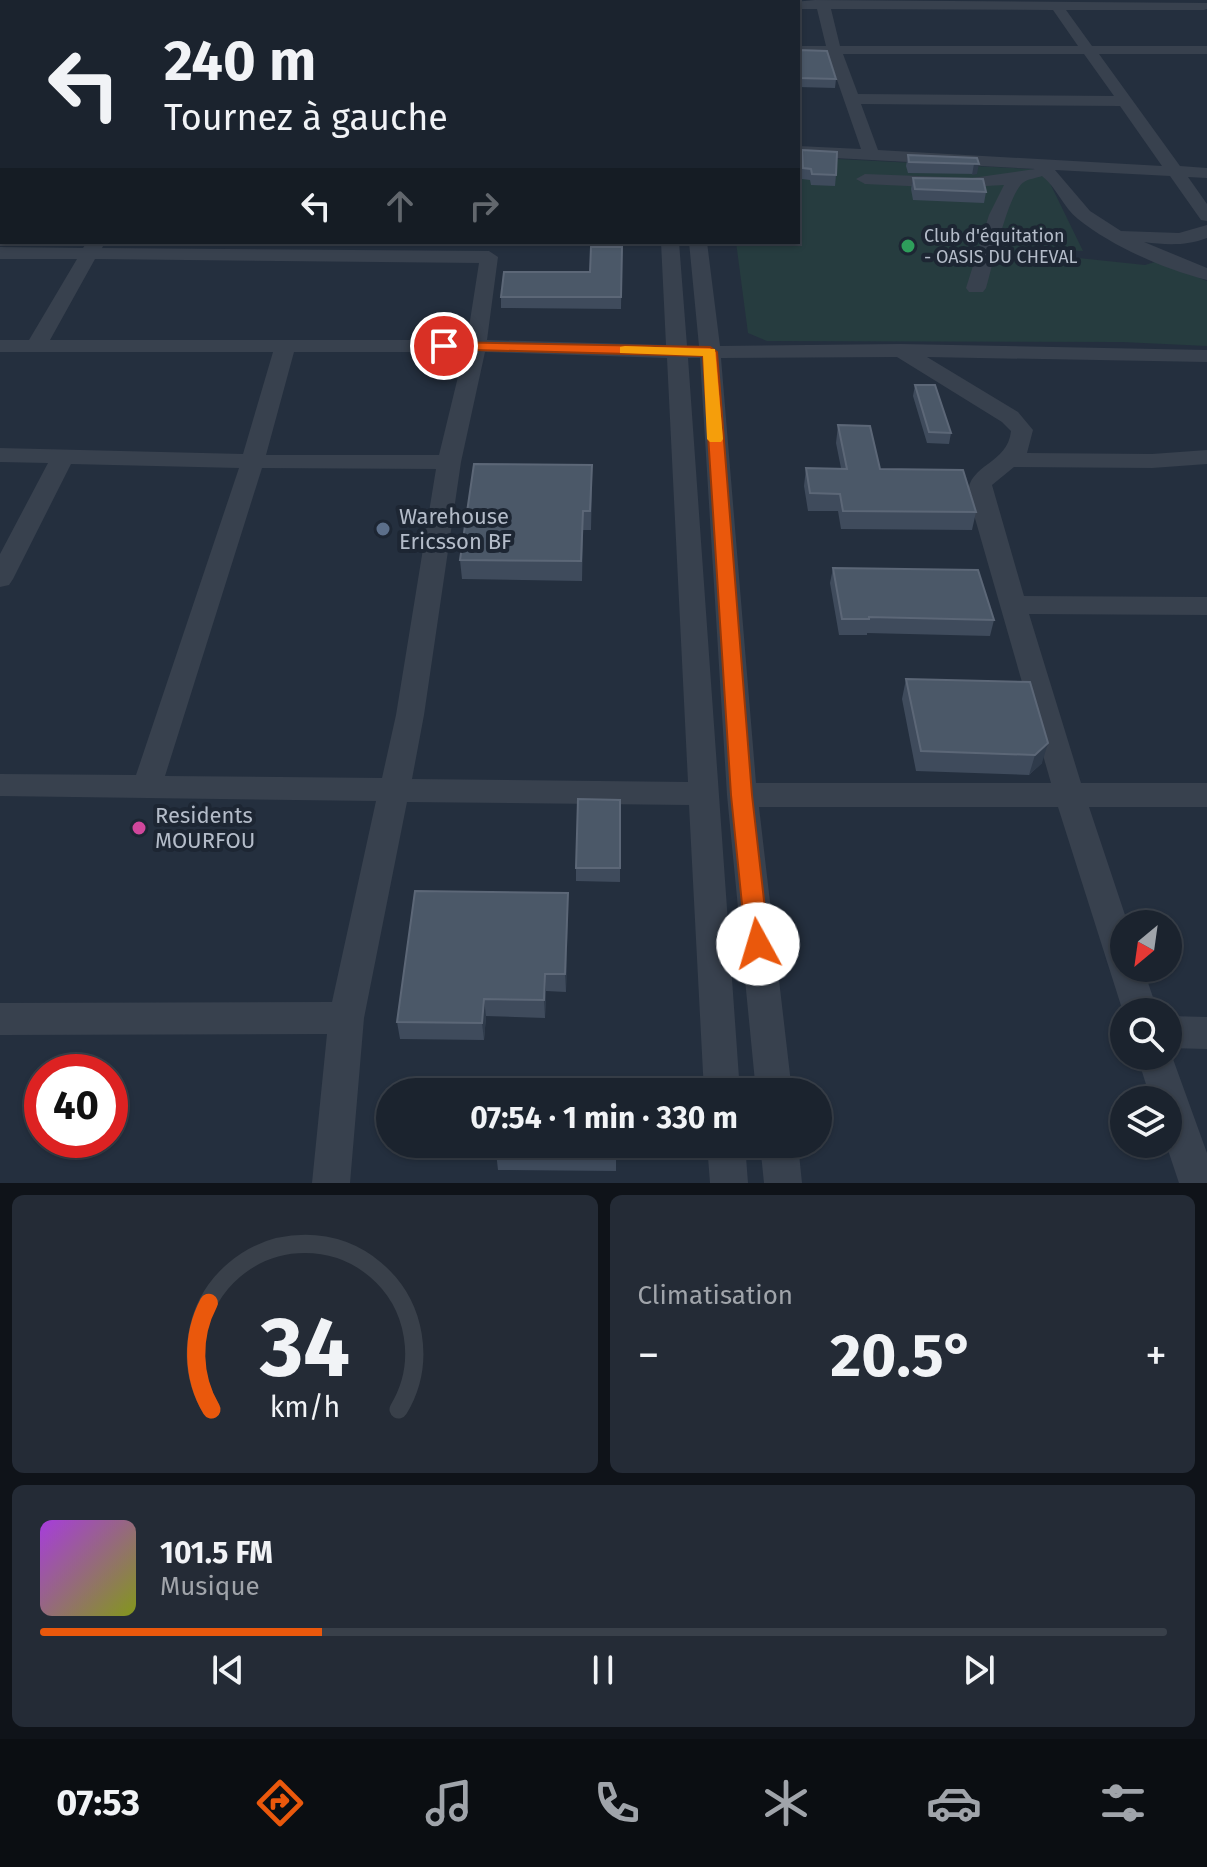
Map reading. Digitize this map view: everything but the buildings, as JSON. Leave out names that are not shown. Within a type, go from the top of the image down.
[{"type":"street","points":[[1187,0],[1205,6]]},
{"type":"street","points":[[800,5],[823,2],[1205,6]]},
{"type":"street","points":[[823,2],[834,50],[872,156]]},
{"type":"street","points":[[1049,3],[1088,49],[1207,216]]},
{"type":"street","points":[[800,50],[1207,50]]},
{"type":"street","points":[[853,99],[1124,101]]},
{"type":"street","points":[[800,151],[1046,168],[1207,173]]},
{"type":"street","points":[[865,179],[975,184],[1018,178],[1046,168]]},
{"type":"street","points":[[1046,168],[1070,202],[1084,214],[1162,259],[1207,274]]},
{"type":"street","points":[[976,288],[998,218],[1018,178]]},
{"type":"street","points":[[1119,234],[1179,238],[1203,235],[1207,230]]},
{"type":"street","points":[[670,244],[721,1078]]},
{"type":"street","points":[[698,244],[710,352],[742,795],[772,1078]]},
{"type":"street","points":[[36,346],[93,248]]},
{"type":"street","points":[[0,253],[93,248],[255,248],[489,257],[476,346],[449,462],[416,676],[346,1018],[331,1183]]},
{"type":"street","points":[[0,346],[476,346],[677,352],[900,350],[1207,356]]},
{"type":"street","points":[[147,786],[253,460],[285,347]]},
{"type":"street","points":[[900,350],[1010,417],[1022,430],[1023,439],[1011,460],[986,476],[980,484],[1070,796],[1110,919]]},
{"type":"street","points":[[0,455],[322,463],[449,462]]},
{"type":"street","points":[[0,579],[63,456]]},
{"type":"street","points":[[1011,460],[1152,461],[1207,457]]},
{"type":"street","points":[[1013,605],[1207,606]]},
{"type":"street","points":[[0,785],[702,794]]},
{"type":"street","points":[[742,795],[1207,795]]},
{"type":"street","points":[[0,1019],[346,1018]]},
{"type":"street","points":[[1182,1032],[1207,1033]]},
{"type":"street","points":[[1160,1070],[1198,1183]]},
{"type":"street","points":[[727,1158],[729,1183]]},
{"type":"street","points":[[780,1158],[783,1183]]},
{"type":"green space","name":"Club d'équitation - OASIS DU CHEVAL","points":[[800,157],[1031,169],[1046,175],[1083,251],[1052,249],[1050,255],[1145,265],[1158,261],[1207,281],[1207,346],[1122,342],[767,341],[748,333],[736,244],[800,244]]},
{"type":"slow traffic","points":[[625,350],[710,352],[715,439]]},
{"type":"place","name":"Club d'équitation - OASIS DU CHEVAL","points":[[908,246]]},
{"type":"place","name":"Warehouse Ericsson BF","points":[[383,529]]},
{"type":"place","name":"Residents MOURFOU","points":[[139,828]]},
{"type":"route","points":[[444,346],[710,352],[742,795],[758,944]]}]
